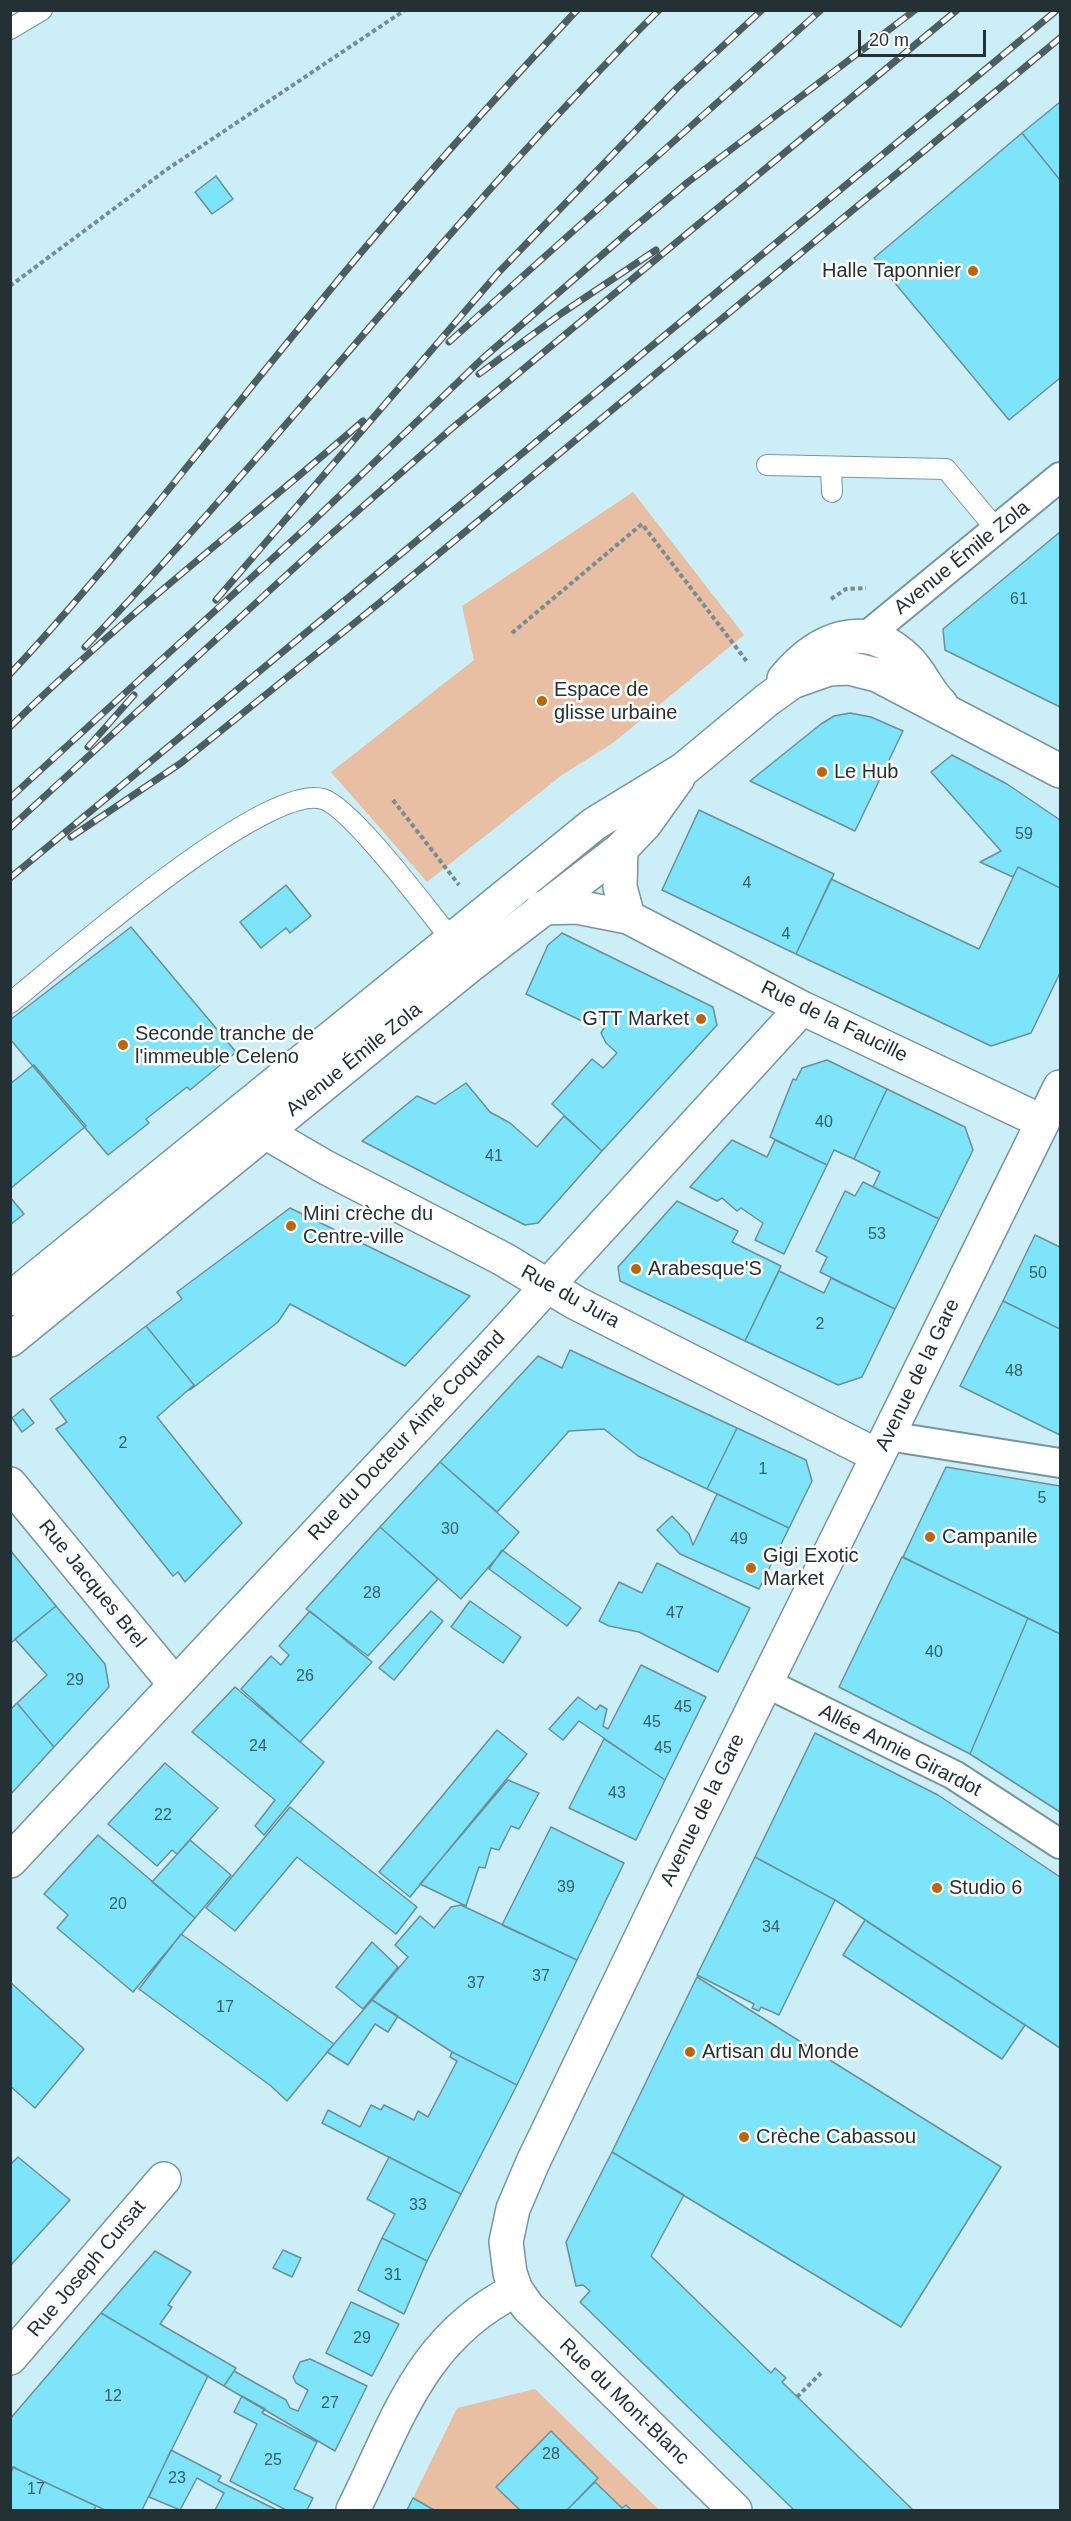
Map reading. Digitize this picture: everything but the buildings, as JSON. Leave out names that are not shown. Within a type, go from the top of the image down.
[{"type":"street","name":"Avenue Émile Zola","points":[[767,700],[805,655],[823,644],[859,638],[997,530],[1060,477]]},
{"type":"street","points":[[859,638],[882,642],[899,652],[913,665],[931,693],[946,709]]},
{"type":"street","name":"Avenue Émile Zola","points":[[10,1299],[594,824],[684,769],[767,700],[801,677],[820,671],[849,668],[877,675],[946,709],[1060,771]]},
{"type":"street","name":"Avenue Émile Zola","points":[[10,1340],[542,908],[621,849],[645,824],[684,769]]},
{"type":"street","points":[[627,802],[621,849],[620,887],[628,917]]},
{"type":"street","name":"Rue de la Faucille","points":[[542,908],[577,907],[628,917],[802,1008],[1043,1122]]},
{"type":"street","name":"Rue du Docteur Aimé Coquand","points":[[10,1862],[802,1008]]},
{"type":"street","name":"Avenue de la Gare","points":[[516,2290],[510,2273],[506,2242],[513,2209],[630,1958],[1060,1087]]},
{"type":"street","name":"Rue du Jura","points":[[265,1132],[317,1163],[503,1259],[576,1303],[883,1446]]},
{"type":"street","points":[[883,1446],[1060,1463]]},
{"type":"street","name":"Rue Jacques Brel","points":[[10,1484],[174,1683]]},
{"type":"street","name":"Allée Annie Girardot","points":[[766,1683],[954,1775],[1060,1844]]},
{"type":"street","name":"Rue Joseph Cursat","points":[[10,2358],[164,2179]]},
{"type":"street","points":[[353,2511],[417,2380],[430,2359],[464,2322],[489,2304],[516,2290]]},
{"type":"street","name":"Rue du Mont-Blanc","points":[[516,2290],[547,2326],[735,2511]]},
{"type":"lane","points":[[10,29],[42,10]]},
{"type":"lane","points":[[767,465],[946,469],[997,530]]},
{"type":"lane","points":[[831,467],[832,492]]},
{"type":"lane","points":[[10,1003],[196,856],[269,810],[294,800],[322,799],[345,813],[452,940]]},
{"type":"path","points":[[10,286],[166,170],[405,10]]},
{"type":"path","points":[[512,633],[642,524],[750,665]]},
{"type":"path","points":[[393,800],[464,891]]},
{"type":"path","points":[[797,2397],[821,2373]]},
{"type":"shaded area","name":"Espace de glisse urbaine","points":[[633,492],[744,635],[613,743],[562,775],[427,882],[331,772],[474,660],[462,606]]},
{"type":"shaded area","points":[[535,2389],[659,2510],[631,2510],[626,2505],[622,2508],[595,2482],[598,2478],[551,2431],[496,2487],[520,2510],[434,2510],[413,2498],[457,2408]]},
{"type":"railway","points":[[10,674],[122,547],[333,286],[401,206],[577,10]]},
{"type":"railway","points":[[85,647],[230,489],[512,165],[659,10]]},
{"type":"railway","points":[[216,600],[498,273],[677,88],[762,10]]},
{"type":"railway","points":[[449,342],[821,10]]},
{"type":"railway","points":[[10,798],[308,526],[482,359],[688,182],[915,10]]},
{"type":"railway","points":[[10,828],[328,537],[451,429],[957,10]]},
{"type":"railway","points":[[10,878],[1057,10]]},
{"type":"railway","points":[[71,837],[181,763],[383,600],[1060,38]]},
{"type":"railway","points":[[479,374],[562,313],[656,250]]},
{"type":"railway","points":[[10,727],[140,609],[363,421]]},
{"type":"railway","points":[[88,747],[134,695]]},
{"type":"place","name":"Halle Taponnier","points":[[973,271]]},
{"type":"place","name":"Espace de glisse urbaine","points":[[542,701]]},
{"type":"place","name":"Le Hub","points":[[822,772]]},
{"type":"place","name":"GTT Market","points":[[701,1019]]},
{"type":"place","name":"Seconde tranche de l'immeuble Celeno","points":[[123,1045]]},
{"type":"place","name":"Mini crèche du Centre-ville","points":[[291,1226]]},
{"type":"place","name":"Arabesque'S","points":[[636,1269]]},
{"type":"place","name":"Campanile","points":[[930,1537]]},
{"type":"place","name":"Gigi Exotic Market","points":[[751,1568]]},
{"type":"place","name":"Studio 6","points":[[937,1888]]},
{"type":"place","name":"Artisan du Monde","points":[[690,2052]]},
{"type":"place","name":"Crèche Cabassou","points":[[744,2137]]}]
